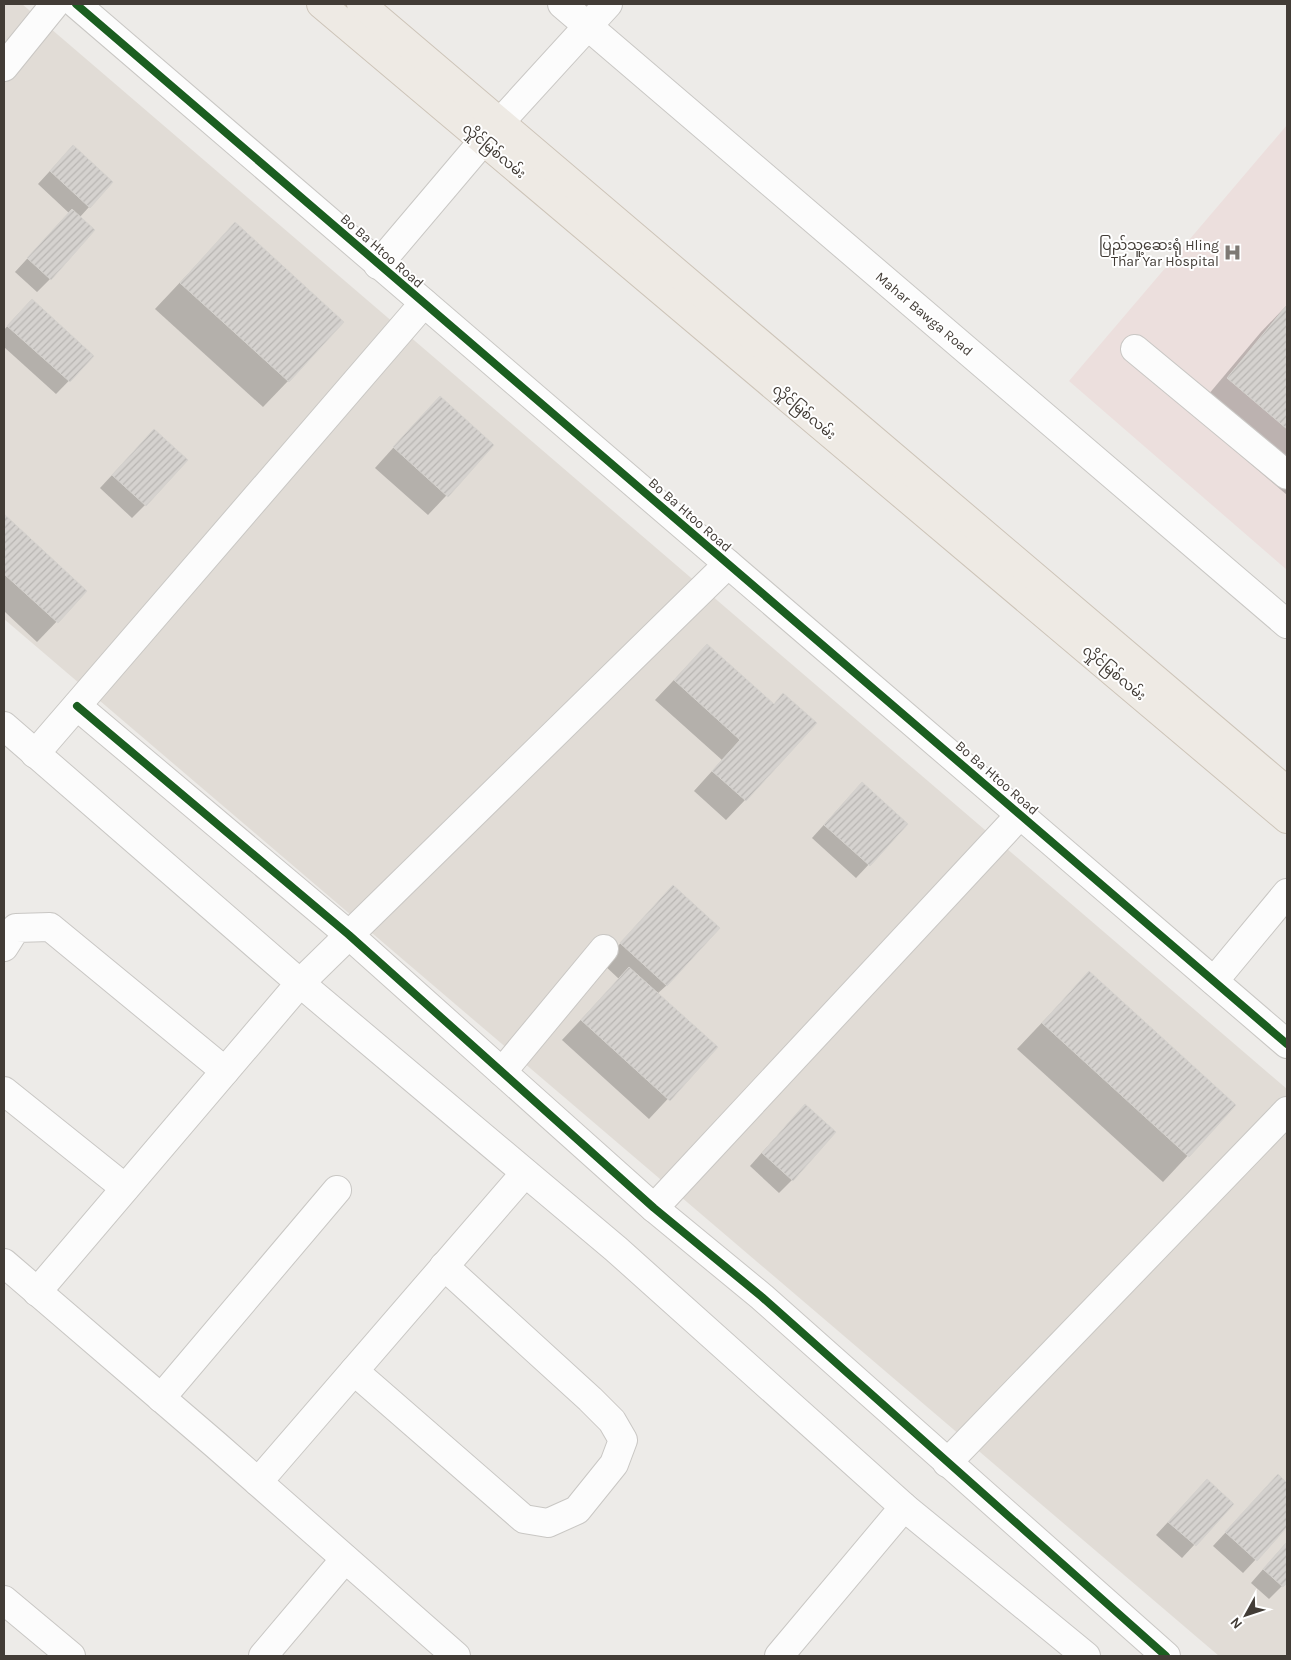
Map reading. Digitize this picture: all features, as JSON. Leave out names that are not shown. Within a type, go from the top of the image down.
[{"type":"main road","name":"လှိုင်မြစ်လမ်း","points":[[321,4],[491,132],[1284,803]]},
{"type":"main road","name":"လှိုင်မြစ်လမ်း","points":[[361,4],[491,132]]},
{"type":"street","points":[[4,67],[55,4]]},
{"type":"street","name":"Bo Ba Htoo Road","points":[[76,4],[1287,1044]]},
{"type":"street","name":"Mahar Bawga Road","points":[[562,4],[1287,624]]},
{"type":"street","points":[[378,265],[491,132],[608,4]]},
{"type":"street","points":[[35,754],[424,303]]},
{"type":"street","points":[[1135,349],[1287,475]]},
{"type":"street","points":[[37,1292],[300,983],[728,564]]},
{"type":"street","points":[[77,706],[349,935],[654,1208],[762,1297],[1166,1656]]},
{"type":"street","points":[[4,726],[300,983],[616,1249],[904,1507],[1086,1656]]},
{"type":"street","points":[[654,1208],[1020,815]]},
{"type":"street","points":[[1214,981],[1287,893]]},
{"type":"street","points":[[4,947],[16,928],[50,928],[224,1071]]},
{"type":"street","points":[[502,1072],[604,949]]},
{"type":"street","points":[[4,1091],[125,1188]]},
{"type":"street","points":[[947,1463],[1287,1111]]},
{"type":"street","points":[[258,1482],[525,1172]]},
{"type":"street","points":[[161,1398],[337,1190]]},
{"type":"street","points":[[354,1371],[524,1519],[548,1523],[577,1510],[614,1464],[623,1440],[612,1421],[590,1399],[444,1266]]},
{"type":"street","points":[[5,1268],[37,1292],[161,1398],[456,1656]]},
{"type":"street","points":[[780,1656],[904,1507]]},
{"type":"street","points":[[263,1656],[345,1559]]},
{"type":"street","points":[[4,1600],[71,1656]]},
{"type":"shaded area","points":[[4,4],[22,4],[1287,1089],[1287,1656],[1219,1656],[4,619]]},
{"type":"shaded area","name":"ပြည်သူ့ဆေးရုံ Hling Thar Yar Hospital","points":[[1287,125],[1287,570],[1069,381]]},
{"type":"building","points":[[73,145],[113,182],[90,208],[50,171]]},
{"type":"building","points":[[72,209],[95,230],[51,280],[27,258]]},
{"type":"building","points":[[235,222],[344,322],[289,382],[180,283]]},
{"type":"building","points":[[32,299],[94,356],[70,382],[7,326]]},
{"type":"building","points":[[1287,305],[1287,429],[1227,378]]},
{"type":"building","points":[[440,396],[494,445],[448,497],[393,447]]},
{"type":"building","points":[[154,429],[188,460],[146,506],[112,475]]},
{"type":"building","points":[[4,514],[87,591],[58,623],[4,574]]},
{"type":"building","points":[[707,644],[774,704],[783,693],[817,723],[746,801],[712,771],[740,740],[674,680]]},
{"type":"building","points":[[862,782],[908,824],[870,866],[824,825]]},
{"type":"building","points":[[673,885],[720,928],[667,986],[620,943]]},
{"type":"building","points":[[629,967],[718,1047],[670,1101],[581,1020]]},
{"type":"building","points":[[1089,971],[1236,1105],[1189,1157],[1042,1023]]},
{"type":"building","points":[[805,1104],[836,1132],[793,1181],[762,1153]]},
{"type":"building","points":[[1278,1474],[1287,1483],[1287,1527],[1257,1561],[1225,1532]]},
{"type":"building","points":[[1207,1479],[1234,1504],[1196,1546],[1168,1522]]},
{"type":"building","points":[[1287,1542],[1287,1583],[1283,1587],[1263,1569]]},
{"type":"cycle path","points":[[76,4],[1287,1044]]},
{"type":"cycle path","points":[[77,706],[349,935],[654,1208],[762,1297],[1166,1656]]},
{"type":"place","name":"ပြည်သူ့ဆေးရုံ Hling Thar Yar Hospital","points":[[1233,253]]}]
